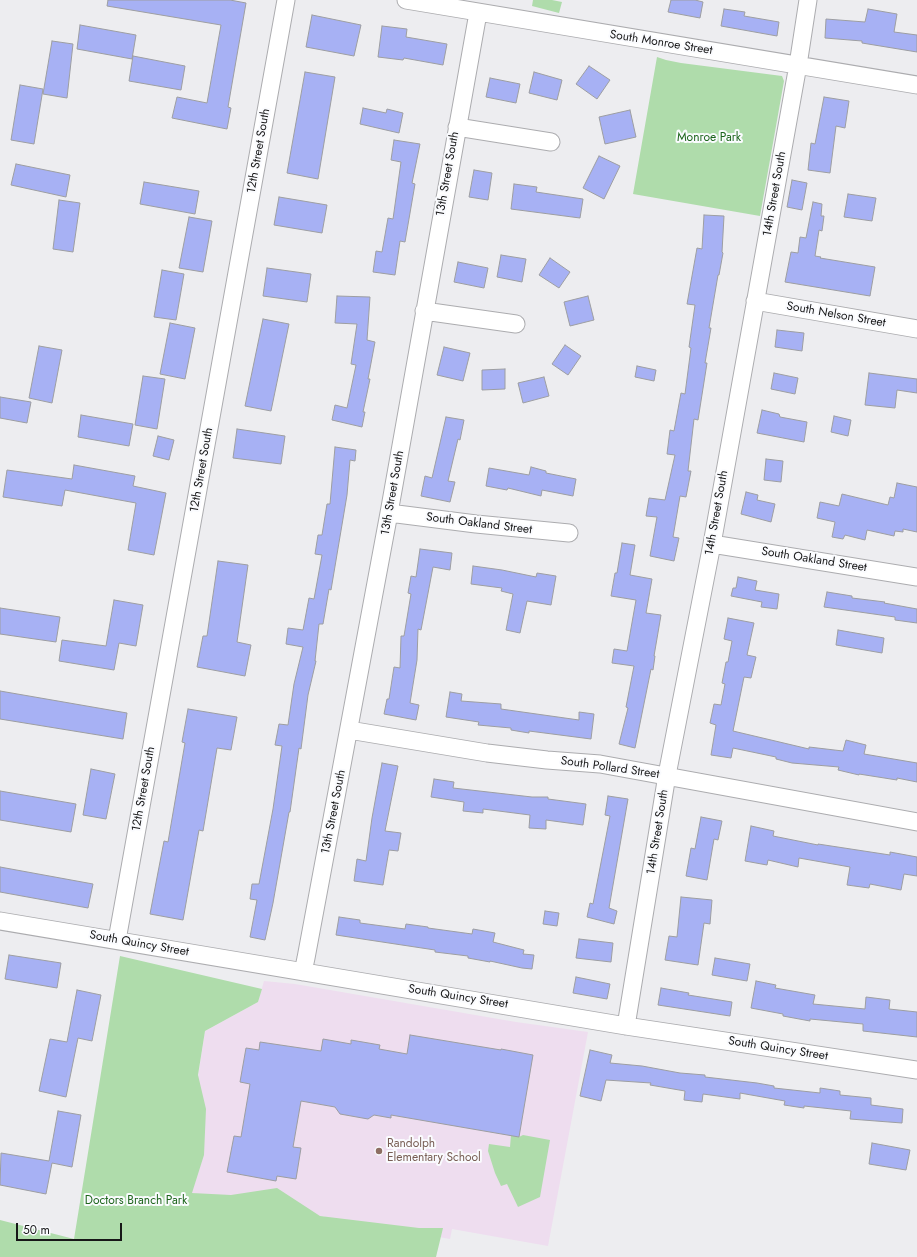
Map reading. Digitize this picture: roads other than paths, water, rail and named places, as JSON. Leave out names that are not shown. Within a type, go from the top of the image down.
[{"type":"street","name":"12th Street South","points":[[117,940],[286,0]]},
{"type":"street","name":"South Monroe Street","points":[[406,0],[917,85]]},
{"type":"street","name":"14th Street South","points":[[626,1026],[667,775],[712,544],[798,65],[808,0]]},
{"type":"street","name":"13th Street South","points":[[303,972],[390,513],[424,311],[478,13]]},
{"type":"street","points":[[457,127],[552,142]]},
{"type":"street","name":"South Nelson Street","points":[[755,301],[917,329]]},
{"type":"street","points":[[424,311],[516,324]]},
{"type":"street","name":"South Oakland Street","points":[[390,513],[569,534]]},
{"type":"street","name":"South Oakland Street","points":[[712,544],[917,577]]},
{"type":"street","name":"South Pollard Street","points":[[349,730],[487,753],[600,764],[667,775],[917,822]]},
{"type":"street","name":"South Quincy Street","points":[[0,921],[626,1026],[917,1070]]},
{"type":"place","name":"Randolph Elementary School","points":[[379,1151]]},
{"type":"park label","name":"Monroe Park","points":[[709,138]]},
{"type":"park label","name":"Doctors Branch Park","points":[[136,1201]]}]
